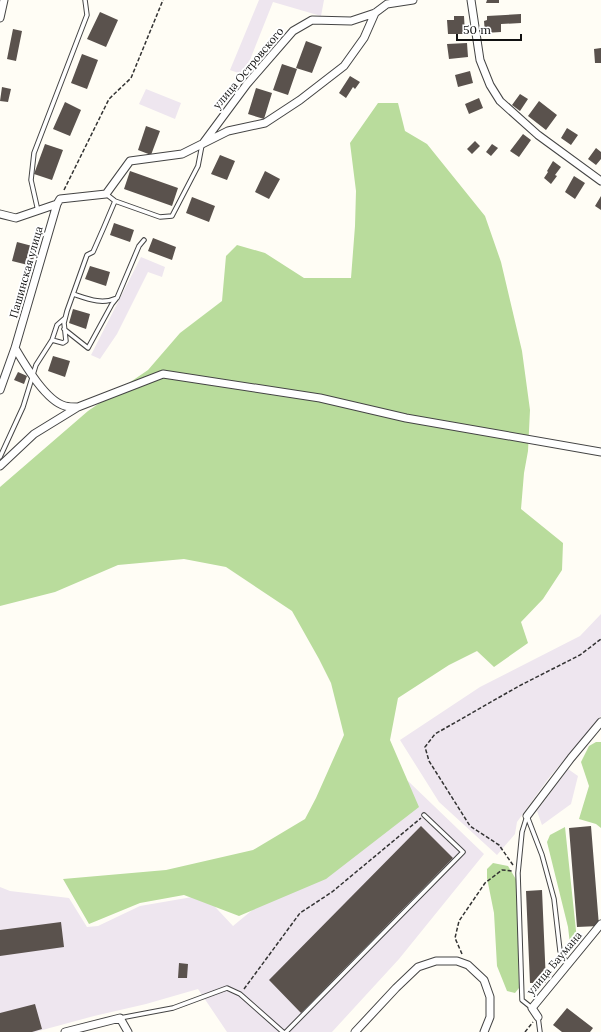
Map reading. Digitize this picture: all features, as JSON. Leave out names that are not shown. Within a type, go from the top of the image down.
[{"type":"street","points":[[0,18],[4,0]]},
{"type":"street","name":"улица Островского","points":[[202,144],[247,84],[293,31],[312,20],[351,21],[375,13],[387,4],[413,0]]},
{"type":"street","points":[[471,0],[480,60],[490,85],[500,101],[538,135],[601,181]]},
{"type":"street","points":[[106,194],[130,161],[182,154],[228,131],[265,123],[300,100],[344,66],[364,38],[375,13]]},
{"type":"street","name":"Пашинская улица","points":[[0,214],[16,218],[59,202],[106,194]]},
{"type":"street","name":"Пашинская улица","points":[[0,390],[3,372],[15,348],[59,202]]},
{"type":"street","points":[[15,348],[32,377],[52,398],[65,406],[78,407]]},
{"type":"street","points":[[0,466],[34,434],[78,407],[163,374],[320,398],[406,418],[601,452]]},
{"type":"street","points":[[527,816],[571,758],[601,722]]},
{"type":"street","name":"улица Баумана","points":[[538,1016],[532,1008],[601,924]]},
{"type":"street","points":[[355,1032],[418,967],[436,961],[457,961],[468,965],[484,980],[490,997],[490,1016],[484,1032]]},
{"type":"street","points":[[64,1032],[120,1018],[128,1032]]},
{"type":"lane","points":[[38,211],[31,180],[34,153],[87,15],[85,0]]},
{"type":"lane","points":[[106,194],[114,201],[160,217],[172,216],[198,166],[202,144]]},
{"type":"lane","points":[[52,340],[63,343],[66,341],[64,329],[65,318],[73,294],[87,255],[92,252],[114,201]]},
{"type":"lane","points":[[64,329],[88,348],[112,304],[117,298],[139,246],[144,240]]},
{"type":"lane","points":[[73,294],[92,300],[109,301],[117,298]]},
{"type":"lane","points":[[0,457],[23,407],[36,365],[52,340],[57,324],[65,318]]},
{"type":"lane","points":[[120,1018],[173,1008],[227,988],[240,994],[284,1032],[463,852],[424,815]]},
{"type":"lane","points":[[527,816],[522,832],[518,873],[522,1000],[532,1008]]},
{"type":"lane","points":[[527,816],[542,855],[554,899],[560,951],[567,964]]},
{"type":"lane","points":[[538,1016],[540,1032]]},
{"type":"path","points":[[59,202],[109,99],[131,78],[163,0]]},
{"type":"path","points":[[518,873],[499,845],[470,826],[429,761],[425,748],[435,734],[519,686],[580,655],[601,639]]},
{"type":"path","points":[[240,994],[300,913],[332,892],[424,815]]},
{"type":"path","points":[[465,958],[455,938],[459,921],[485,883],[502,870],[518,873]]},
{"type":"path","points":[[525,1032],[538,1016]]},
{"type":"shaded area","points":[[259,0],[324,0],[321,16],[273,2],[244,75],[230,70]]},
{"type":"shaded area","points":[[146,89],[181,103],[175,119],[139,104]]},
{"type":"shaded area","points":[[141,257],[165,267],[162,277],[148,272],[117,334],[100,359],[91,355]]},
{"type":"shaded area","points":[[601,614],[601,716],[548,779],[517,822],[515,834],[497,855],[439,802],[400,740],[480,687],[580,636]]},
{"type":"shaded area","points":[[568,769],[578,776],[571,804],[542,825],[537,811]]},
{"type":"shaded area","points":[[408,781],[484,854],[399,959],[332,1032],[227,1032],[198,989],[146,1004],[35,1032],[0,1032],[0,887],[10,891],[69,898],[87,927],[98,926],[140,906],[204,895],[233,926]]},
{"type":"green space","points":[[378,103],[398,103],[405,131],[427,144],[485,216],[501,262],[522,351],[530,410],[528,451],[524,473],[521,509],[563,543],[562,570],[543,599],[521,622],[528,643],[494,667],[477,651],[449,665],[398,698],[390,740],[419,807],[326,879],[239,916],[184,895],[140,903],[89,924],[63,879],[166,870],[253,850],[305,819],[344,735],[331,683],[292,611],[226,567],[184,559],[118,565],[55,592],[0,606],[0,487],[88,411],[148,370],[180,333],[222,301],[226,256],[237,245],[265,253],[304,278],[351,278],[356,191],[350,143]]},
{"type":"green space","points":[[596,742],[601,742],[601,828],[596,824],[579,819],[589,786],[581,762],[589,746]]},
{"type":"green space","points":[[565,827],[577,940],[570,944],[568,927],[547,842],[550,835]]},
{"type":"green space","points":[[493,863],[508,866],[517,881],[519,988],[515,993],[507,991],[497,966],[494,913],[487,878],[487,869]]},
{"type":"building","points":[[487,0],[499,0],[499,3],[486,3]]},
{"type":"building","points":[[100,12],[118,20],[106,47],[87,39]]},
{"type":"building","points":[[521,14],[521,23],[501,24],[501,32],[485,33],[484,21],[487,20],[487,16]]},
{"type":"building","points":[[454,16],[464,16],[465,34],[448,34],[447,20],[454,20]]},
{"type":"building","points":[[13,29],[22,31],[16,61],[7,59]]},
{"type":"building","points":[[306,41],[322,47],[312,73],[296,68]]},
{"type":"building","points":[[467,43],[468,57],[449,59],[447,44]]},
{"type":"building","points":[[601,48],[601,63],[595,63],[594,49]]},
{"type":"building","points":[[82,54],[98,60],[87,89],[71,83]]},
{"type":"building","points":[[282,64],[297,69],[288,95],[273,90]]},
{"type":"building","points":[[470,71],[473,83],[458,87],[455,75]]},
{"type":"building","points":[[350,76],[360,82],[355,89],[353,87],[346,98],[339,93]]},
{"type":"building","points":[[2,87],[11,89],[8,102],[0,101]]},
{"type":"building","points":[[256,88],[272,93],[264,119],[248,114]]},
{"type":"building","points":[[520,94],[528,99],[520,111],[512,105]]},
{"type":"building","points":[[479,98],[483,108],[469,114],[465,104]]},
{"type":"building","points":[[539,101],[557,115],[546,130],[528,116]]},
{"type":"building","points":[[65,102],[81,110],[70,136],[53,129]]},
{"type":"building","points":[[146,126],[160,131],[151,155],[138,150]]},
{"type":"building","points":[[567,128],[578,135],[571,145],[561,138]]},
{"type":"building","points":[[523,134],[531,140],[519,157],[510,151]]},
{"type":"building","points":[[475,141],[480,146],[472,154],[467,149]]},
{"type":"building","points":[[45,144],[63,150],[52,180],[34,174]]},
{"type":"building","points":[[492,144],[498,148],[491,156],[486,152]]},
{"type":"building","points":[[596,148],[601,152],[601,159],[596,165],[588,159]]},
{"type":"building","points":[[220,155],[235,161],[227,180],[211,174]]},
{"type":"building","points":[[553,161],[561,167],[551,184],[544,178]]},
{"type":"building","points":[[130,171],[178,188],[172,206],[124,189]]},
{"type":"building","points":[[265,171],[280,179],[269,199],[255,192]]},
{"type":"building","points":[[574,176],[585,183],[575,199],[565,192]]},
{"type":"building","points":[[601,196],[601,210],[595,206]]},
{"type":"building","points":[[192,197],[215,206],[209,222],[186,213]]},
{"type":"building","points":[[114,223],[134,230],[130,242],[110,235]]},
{"type":"building","points":[[153,238],[176,247],[172,260],[148,251]]},
{"type":"building","points":[[17,242],[36,247],[32,266],[12,261]]},
{"type":"building","points":[[90,266],[110,272],[106,286],[85,279]]},
{"type":"building","points":[[73,309],[90,314],[86,329],[69,323]]},
{"type":"building","points":[[53,356],[70,361],[65,377],[48,371]]},
{"type":"building","points":[[18,372],[27,376],[24,384],[14,380]]},
{"type":"building","points":[[421,826],[453,858],[301,1013],[269,980]]},
{"type":"building","points":[[591,826],[599,926],[577,927],[569,828]]},
{"type":"building","points":[[542,890],[546,983],[530,983],[526,891]]},
{"type":"building","points":[[61,922],[64,947],[0,956],[0,930]]},
{"type":"building","points":[[179,963],[188,964],[187,978],[178,978]]},
{"type":"building","points":[[35,1004],[42,1029],[32,1032],[0,1032],[0,1013]]},
{"type":"building","points":[[567,1008],[593,1028],[590,1032],[562,1032],[553,1025]]}]
